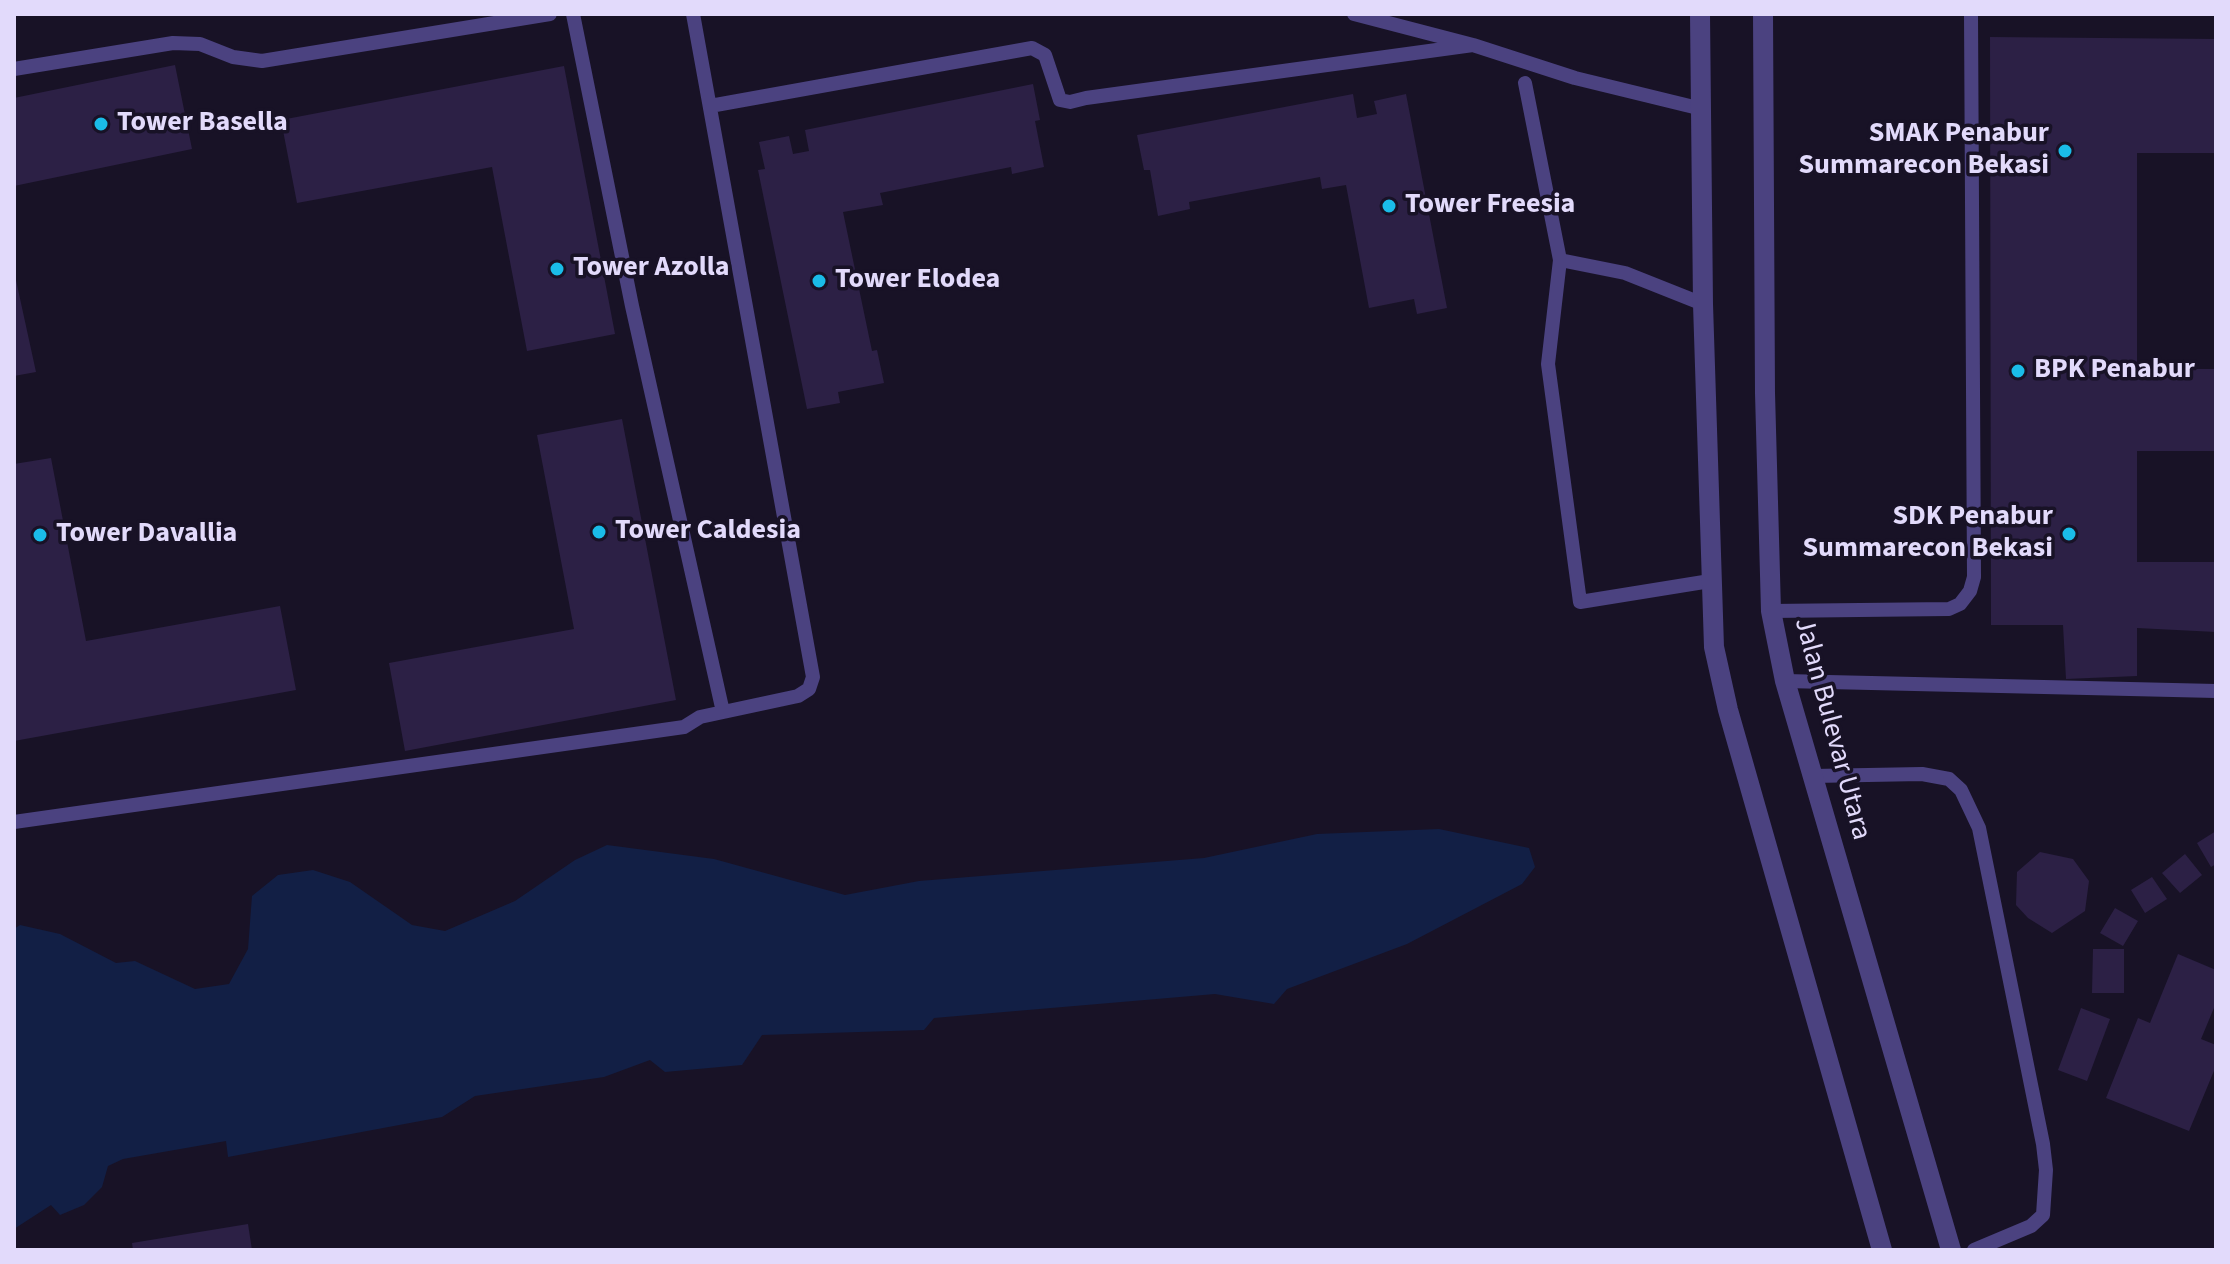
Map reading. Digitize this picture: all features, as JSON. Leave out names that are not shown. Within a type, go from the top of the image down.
[{"type":"street","points":[[1700,14],[1703,304],[1714,647],[1728,710],[1882,1250]]},
{"type":"street","name":"Jalan Bulevar Utara","points":[[1763,14],[1765,393],[1771,611],[1785,681],[1951,1250]]},
{"type":"lane","points":[[14,69],[173,43],[200,44],[233,57],[262,61],[550,14]]},
{"type":"lane","points":[[573,14],[636,321],[723,712]]},
{"type":"lane","points":[[14,822],[684,727],[700,717],[798,696],[809,689],[813,677],[693,14]]},
{"type":"lane","points":[[1354,14],[1473,45],[1575,78],[1702,109]]},
{"type":"lane","points":[[1771,611],[1949,609],[1960,604],[1970,591],[1974,577],[1971,14]]},
{"type":"lane","points":[[710,106],[1032,48],[1045,55],[1060,100],[1070,102],[1473,45]]},
{"type":"lane","points":[[1525,83],[1560,260],[1548,364],[1580,602],[1710,581]]},
{"type":"lane","points":[[1560,260],[1625,273],[1703,304]]},
{"type":"lane","points":[[1785,681],[2216,691]]},
{"type":"lane","points":[[1813,776],[1939,776],[1956,783],[1979,828],[2041,1130],[2046,1170],[2043,1215],[2031,1226],[1974,1250]]},
{"type":"water","points":[[1439,829],[1529,848],[1535,867],[1522,884],[1407,944],[1287,989],[1274,1004],[1215,994],[934,1018],[924,1030],[762,1035],[742,1065],[665,1072],[650,1060],[604,1077],[475,1096],[442,1117],[228,1157],[226,1141],[123,1159],[108,1166],[102,1187],[84,1205],[60,1215],[51,1205],[14,1229],[14,929],[20,925],[60,934],[116,963],[135,961],[195,989],[229,984],[248,949],[252,896],[278,875],[313,870],[350,882],[412,925],[445,931],[515,901],[575,860],[607,845],[714,859],[845,895],[919,881],[1204,858],[1317,834]]},
{"type":"building","points":[[1990,37],[2216,39],[2216,153],[2137,153],[2137,369],[2216,369],[2216,451],[2137,451],[2137,562],[2216,562],[2216,632],[2137,628],[2137,676],[2066,679],[2063,625],[1991,625]]},
{"type":"building","name":"Tower Basella","points":[[175,65],[192,149],[14,186],[14,98]]},
{"type":"building","name":"Tower Azolla","points":[[564,66],[615,334],[527,351],[492,167],[297,203],[281,120]]},
{"type":"building","name":"Tower Elodea","points":[[1033,84],[1040,120],[1035,121],[1044,167],[1012,174],[1011,167],[880,193],[883,205],[843,212],[872,351],[877,350],[884,383],[838,392],[840,403],[807,409],[758,170],[765,169],[759,142],[789,136],[793,154],[809,151],[805,130]]},
{"type":"building","name":"Tower Freesia","points":[[1353,94],[1357,118],[1377,114],[1374,101],[1406,94],[1447,308],[1417,314],[1414,299],[1369,308],[1346,185],[1322,189],[1320,177],[1189,202],[1190,209],[1158,216],[1150,170],[1144,170],[1137,135]]},
{"type":"building","points":[[14,271],[36,372],[14,376]]},
{"type":"building","name":"Tower Caldesia","points":[[622,419],[676,700],[405,751],[389,663],[574,629],[537,435]]},
{"type":"building","name":"Tower Davallia","points":[[51,458],[86,641],[280,606],[296,690],[14,741],[14,464]]},
{"type":"building","points":[[2216,831],[2216,864],[2211,867],[2197,843]]},
{"type":"building","points":[[2040,852],[2073,859],[2089,881],[2085,911],[2052,933],[2028,918],[2016,905],[2017,872]]},
{"type":"building","points":[[2185,854],[2202,875],[2180,893],[2162,873]]},
{"type":"building","points":[[2152,877],[2167,899],[2145,913],[2131,890]]},
{"type":"building","points":[[2115,908],[2138,921],[2123,946],[2100,933]]},
{"type":"building","points":[[2093,949],[2124,949],[2124,993],[2092,993]]},
{"type":"building","points":[[2178,954],[2216,970],[2216,1003],[2201,1039],[2216,1045],[2216,1066],[2189,1131],[2106,1098],[2138,1018],[2150,1023]]},
{"type":"building","points":[[2081,1008],[2110,1019],[2087,1081],[2058,1070]]},
{"type":"building","points":[[248,1224],[252,1250],[133,1250],[132,1243]]},
{"type":"place","name":"Tower Basella","points":[[101,124]]},
{"type":"place","name":"SMAK Penabur Summarecon Bekasi","points":[[2065,151]]},
{"type":"place","name":"Tower Freesia","points":[[1389,206]]},
{"type":"place","name":"Tower Azolla","points":[[557,269]]},
{"type":"place","name":"Tower Elodea","points":[[819,281]]},
{"type":"place","name":"BPK Penabur","points":[[2018,371]]},
{"type":"place","name":"Tower Caldesia","points":[[599,532]]},
{"type":"place","name":"SDK Penabur Summarecon Bekasi","points":[[2069,534]]},
{"type":"place","name":"Tower Davallia","points":[[40,535]]}]
